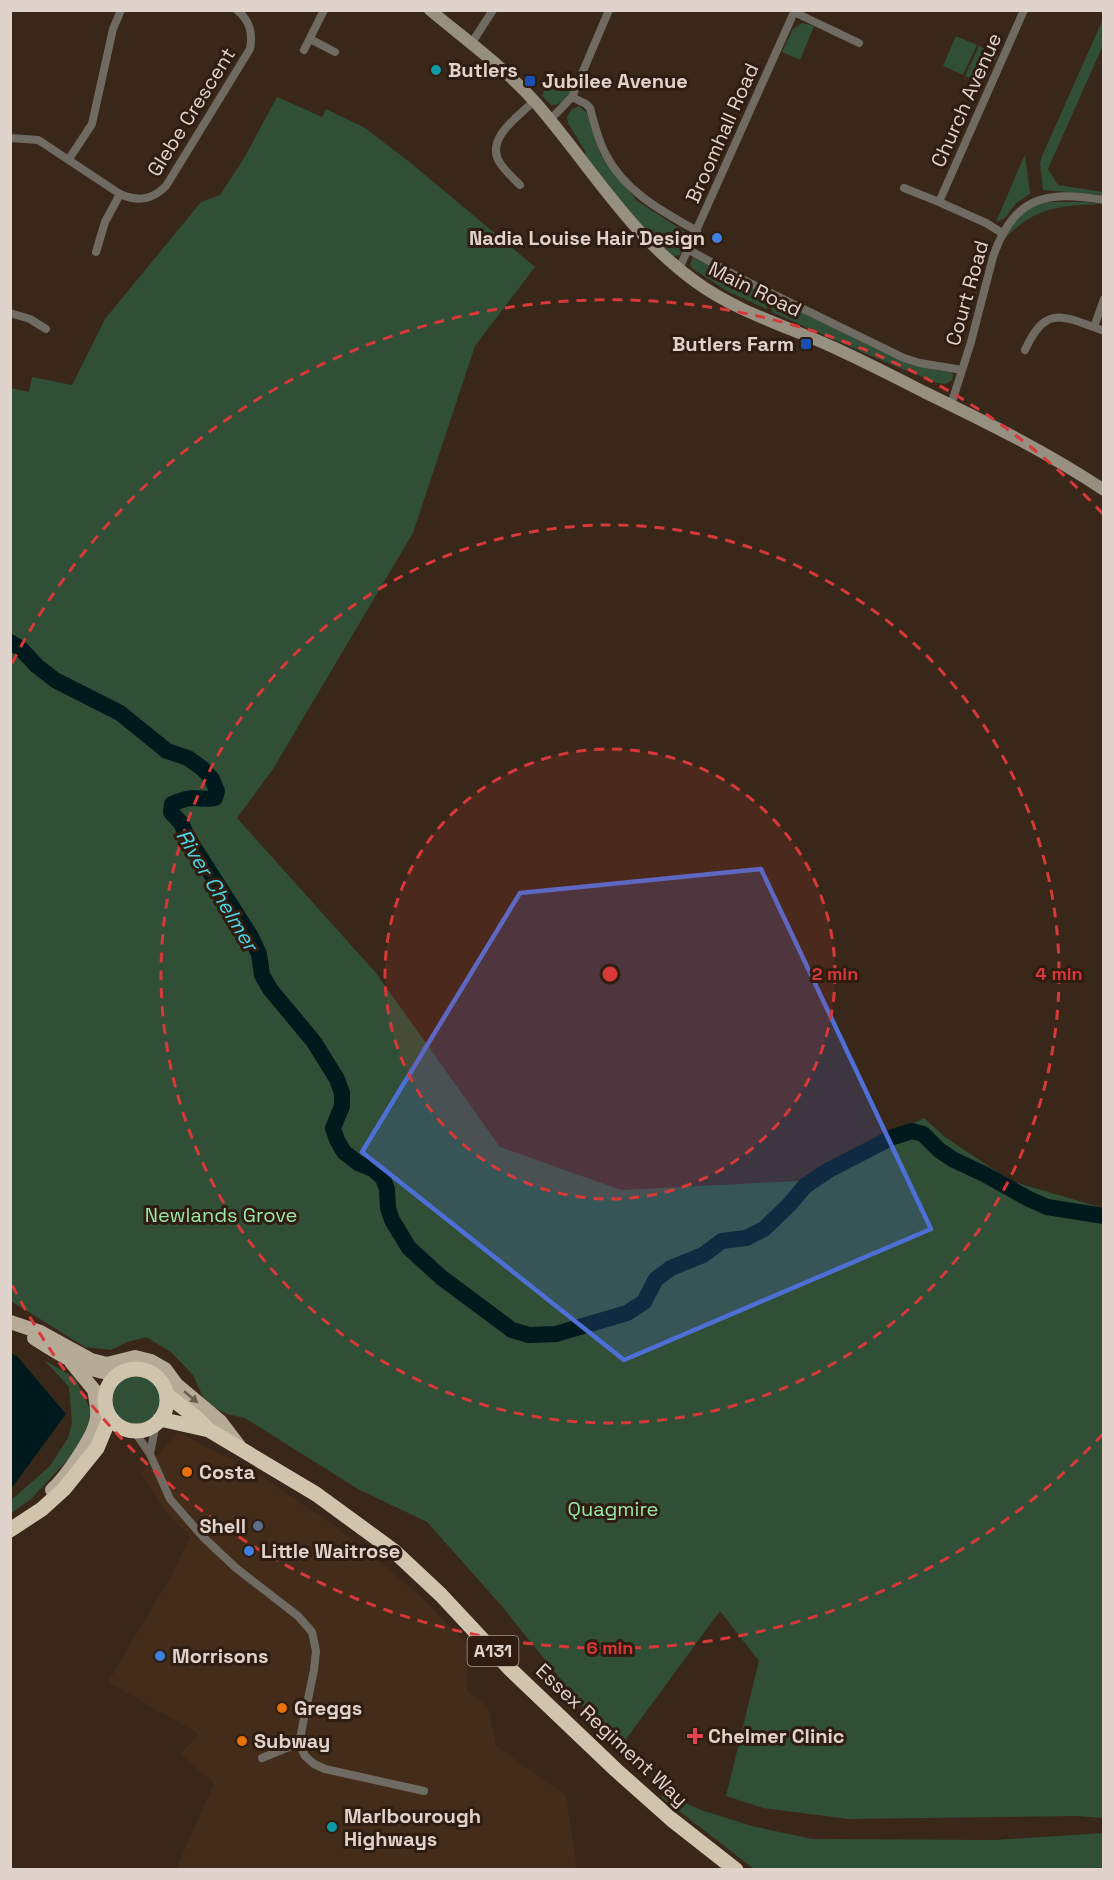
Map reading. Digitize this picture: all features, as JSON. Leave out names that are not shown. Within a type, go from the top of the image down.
[{"type":"highway","points":[[97,1448],[130,1430],[149,1428],[158,1421],[166,1408],[166,1395],[159,1379],[146,1370],[132,1369],[119,1374],[108,1386],[105,1402],[110,1417],[130,1430]]},
{"type":"highway","name":"Essex Regiment Way","points":[[166,1395],[209,1430],[316,1494],[394,1551],[441,1595],[509,1668],[616,1770],[679,1825],[736,1869]]},
{"type":"highway","points":[[14,1528],[42,1509],[64,1489],[97,1448],[110,1417]]},
{"type":"highway","name":"Essex Regiment Way","points":[[158,1421],[209,1430]]},
{"type":"main road","name":"Main Road","points":[[430,10],[504,71],[534,101],[629,221],[680,269],[712,293],[837,349],[951,405],[1044,453],[1104,490]]},
{"type":"main road","points":[[10,1323],[70,1362],[105,1374],[119,1374]]},
{"type":"main road","points":[[10,1323],[40,1332],[91,1360],[106,1364],[135,1357],[151,1360],[165,1369],[176,1384],[220,1421],[239,1446]]},
{"type":"main road","points":[[70,1362],[105,1402]]},
{"type":"main road","points":[[14,1528],[60,1482],[83,1449],[97,1421],[98,1408],[94,1390]]},
{"type":"street","points":[[69,159],[92,124],[113,29],[121,10]]},
{"type":"street","name":"Glebe Crescent","points":[[10,138],[38,140],[131,199],[150,197],[166,186],[250,49],[251,31],[248,22],[237,10]]},
{"type":"street","points":[[304,50],[324,10]]},
{"type":"street","points":[[471,44],[493,10]]},
{"type":"street","points":[[550,120],[572,97],[609,10]]},
{"type":"street","name":"Church Avenue","points":[[939,202],[1024,10]]},
{"type":"street","points":[[795,11],[859,43]]},
{"type":"street","name":"Broomhall Road","points":[[680,269],[795,11]]},
{"type":"street","points":[[310,39],[335,52]]},
{"type":"street","points":[[572,97],[590,108],[605,154],[633,190],[654,206],[697,231]]},
{"type":"street","points":[[520,185],[500,163],[497,156],[497,141],[500,135],[534,101]]},
{"type":"street","points":[[904,188],[986,223],[1002,233]]},
{"type":"street","points":[[96,252],[105,222],[120,194]]},
{"type":"street","name":"Court Road","points":[[951,405],[993,257],[1002,233],[1017,212],[1037,200],[1073,197],[1104,200]]},
{"type":"street","name":"Main Road","points":[[689,250],[904,358],[962,370]]},
{"type":"street","points":[[1094,327],[1104,299]]},
{"type":"street","points":[[10,313],[30,319],[46,329]]},
{"type":"street","points":[[1025,350],[1033,333],[1047,319],[1066,318],[1104,331]]},
{"type":"street","points":[[150,1454],[158,1421]]},
{"type":"street","points":[[130,1430],[150,1454],[170,1499],[203,1537],[237,1568],[298,1616],[312,1632],[316,1651],[314,1670],[299,1743],[305,1756],[314,1764],[326,1769],[424,1791]]},
{"type":"street","points":[[262,1758],[299,1743]]},
{"type":"highlighted area","points":[[761,869],[931,1229],[624,1360],[362,1152],[520,893]]},
{"type":"shaded area","points":[[178,1432],[254,1472],[333,1525],[417,1593],[466,1643],[467,1691],[488,1707],[496,1746],[566,1795],[577,1869],[176,1869],[214,1783],[180,1754],[199,1734],[108,1682],[170,1578],[190,1537],[162,1507],[141,1473]]},
{"type":"green space","points":[[1103,19],[1103,45],[1048,169],[1058,185],[1103,192],[1103,195],[1043,190],[1040,163],[1042,156]]},
{"type":"green space","points":[[802,23],[814,26],[800,60],[782,52],[793,29]]},
{"type":"green space","points":[[956,36],[977,45],[963,75],[943,66]]},
{"type":"green space","points":[[979,46],[998,55],[981,83],[965,76]]},
{"type":"green space","points":[[548,80],[571,90],[561,103],[551,105],[542,96]]},
{"type":"green space","points":[[277,97],[322,117],[326,109],[365,128],[412,164],[535,267],[475,346],[413,533],[273,769],[237,818],[376,973],[500,1147],[621,1190],[799,1181],[924,1118],[945,1137],[1011,1181],[1103,1208],[1103,1818],[1077,1816],[848,1819],[763,1808],[726,1796],[759,1661],[720,1611],[618,1750],[500,1604],[427,1522],[358,1489],[245,1418],[227,1414],[206,1403],[193,1375],[171,1352],[146,1337],[127,1342],[111,1350],[85,1347],[11,1301],[10,388],[29,392],[32,377],[72,385],[105,319],[201,202],[220,195],[243,160]]},
{"type":"green space","points":[[579,106],[587,113],[600,154],[637,201],[687,233],[687,239],[680,255],[673,256],[636,221],[585,155],[567,117],[572,109]]},
{"type":"green space","points":[[1025,154],[1030,194],[1016,203],[1005,218],[996,222]]},
{"type":"green space","points":[[1044,202],[1101,204],[1069,206],[1044,212],[1022,224],[998,246],[1007,229],[1020,213]]},
{"type":"green space","points":[[693,257],[772,297],[766,309],[727,291],[693,269],[690,265]]},
{"type":"green space","points":[[774,299],[939,371],[951,372],[952,380],[946,384],[937,383],[772,312],[773,310],[770,309]]},
{"type":"green space","points":[[44,1360],[75,1378],[93,1415],[74,1453],[31,1499],[11,1513],[10,1501],[50,1466],[68,1438],[72,1423],[69,1387]]},
{"type":"green space","points":[[135,1374],[149,1378],[156,1385],[160,1399],[156,1413],[149,1420],[135,1424],[121,1420],[114,1413],[110,1399],[114,1385],[121,1378]]},
{"type":"green space","points":[[664,1793],[701,1810],[752,1826],[812,1839],[995,1840],[1103,1833],[1103,1869],[754,1869],[661,1797]]},
{"type":"water","points":[[11,1353],[17,1356],[66,1414],[11,1489]]},
{"type":"waterway","name":"River Chelmer","points":[[10,642],[20,648],[37,666],[55,680],[120,713],[167,751],[188,758],[212,779],[217,791],[215,798],[182,800],[172,804],[171,812],[181,823],[188,838],[250,935],[259,954],[262,975],[270,989],[314,1042],[337,1079],[342,1093],[342,1106],[333,1128],[337,1140],[344,1152],[358,1163],[373,1169],[383,1178],[392,1220],[409,1248],[442,1278],[512,1330],[529,1335],[556,1334],[627,1313],[644,1302],[656,1279],[671,1268],[703,1255],[722,1241],[746,1238],[764,1229],[805,1186],[829,1170],[893,1137],[912,1131],[923,1134],[939,1150],[954,1160],[1047,1207],[1104,1216]]},
{"type":"place","name":"Butlers","points":[[436,70]]},
{"type":"place","name":"Jubilee Avenue","points":[[530,81]]},
{"type":"place","name":"Nadia Louise Hair Design","points":[[717,238]]},
{"type":"place","name":"Butlers Farm","points":[[806,344]]},
{"type":"place","name":"Costa","points":[[187,1472]]},
{"type":"place","name":"Shell","points":[[258,1526]]},
{"type":"place","name":"Little Waitrose","points":[[249,1551]]},
{"type":"place","name":"Morrisons","points":[[160,1656]]},
{"type":"place","name":"Greggs","points":[[282,1708]]},
{"type":"place","name":"Chelmer Clinic","points":[[695,1736]]},
{"type":"place","name":"Subway","points":[[242,1741]]},
{"type":"place","name":"Marlbourough Highways","points":[[332,1827]]},
{"type":"park label","name":"Newlands Grove","points":[[221,1215]]},
{"type":"park label","name":"Quagmire","points":[[613,1509]]}]
